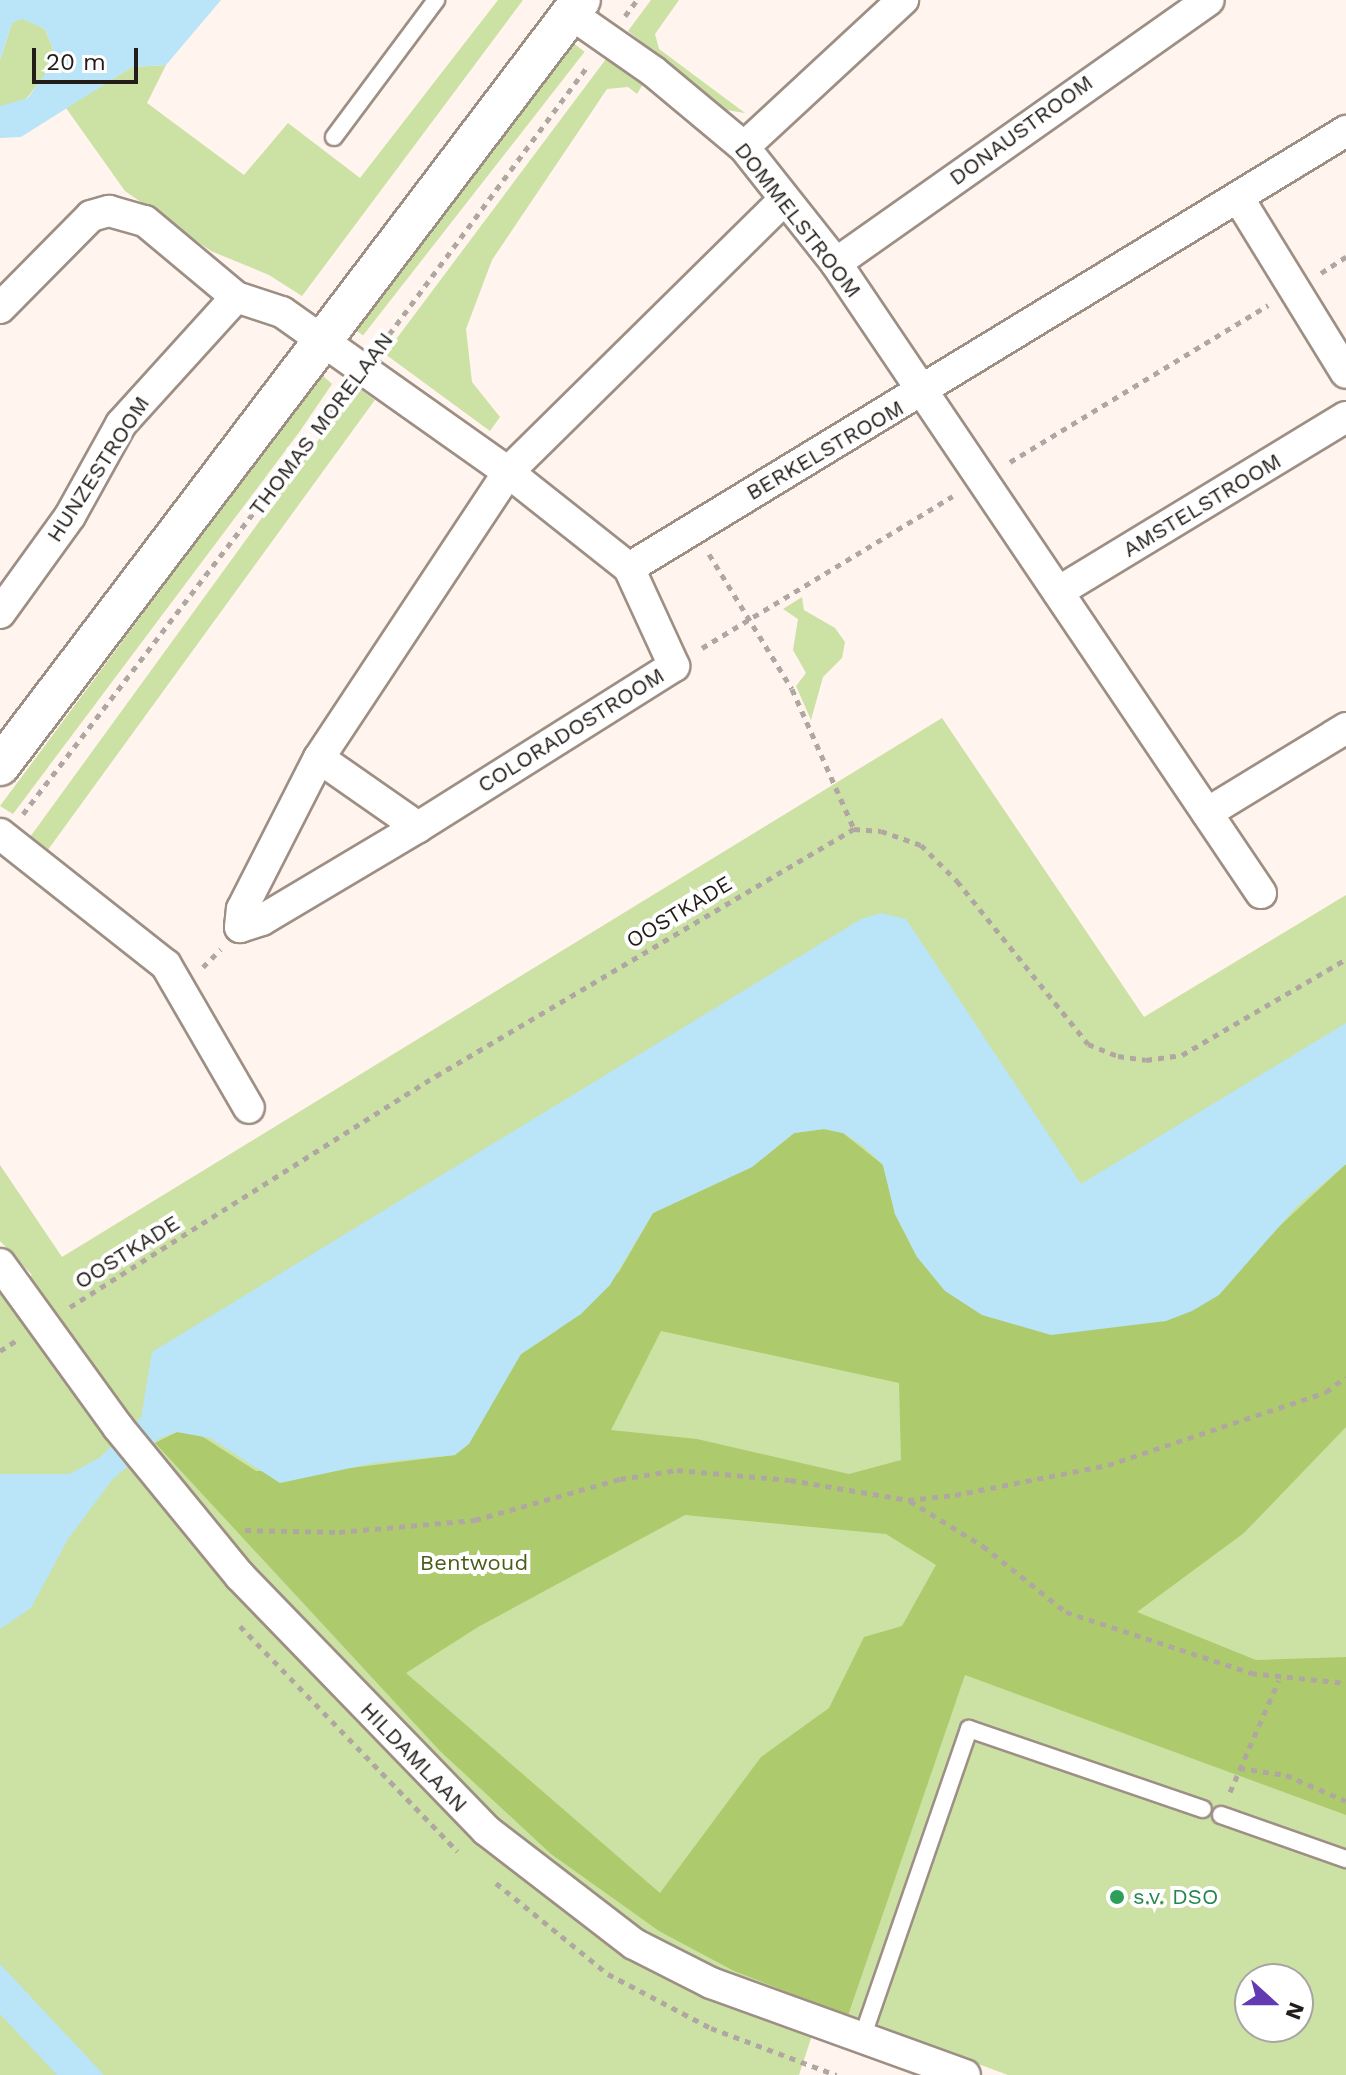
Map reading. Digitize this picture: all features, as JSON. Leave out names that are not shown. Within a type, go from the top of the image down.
[{"type":"street","points":[[744,147],[903,0]]},
{"type":"street","name":"DONAUSTROOM","points":[[836,263],[1209,0]]},
{"type":"street","name":"DOMMELSTROOM","points":[[576,7],[607,41],[744,147],[836,263],[924,392]]},
{"type":"street","points":[[0,766],[576,7]]},
{"type":"street","name":"BERKELSTROOM","points":[[629,568],[924,392],[1346,131]]},
{"type":"street","points":[[1239,199],[1346,373]]},
{"type":"street","points":[[240,927],[242,909],[319,758],[508,472],[784,200]]},
{"type":"street","points":[[0,308],[82,224],[109,211],[145,221],[236,297],[282,312],[508,472],[629,568]]},
{"type":"street","name":"HUNZESTROOM","points":[[0,613],[70,516],[121,424],[236,297]]},
{"type":"street","points":[[924,392],[1261,893]]},
{"type":"street","name":"AMSTELSTROOM","points":[[1058,592],[1346,417]]},
{"type":"street","name":"COLORADOSTROOM","points":[[240,927],[262,920],[418,827],[674,666],[629,568]]},
{"type":"street","points":[[1207,813],[1346,728]]},
{"type":"street","points":[[319,758],[418,827]]},
{"type":"street","points":[[2,836],[166,965],[249,1108]]},
{"type":"street","name":"HILDAMLAAN","points":[[0,1264],[118,1427],[200,1528],[432,1777],[486,1830],[634,1944],[711,1983],[965,2075]]},
{"type":"lane","points":[[334,137],[436,0]]},
{"type":"lane","points":[[862,2038],[969,1729],[1203,1809]]},
{"type":"lane","points":[[1221,1815],[1346,1859]]},
{"type":"path","name":"THOMAS MORELAAN","points":[[2,836],[364,369],[637,0]]},
{"type":"path","points":[[693,528],[792,689],[854,829],[881,831],[921,845],[957,881],[1088,1044],[1118,1056],[1146,1060],[1182,1055],[1346,959]]},
{"type":"path","name":"OOSTKADE","points":[[0,1351],[436,1076],[854,829]]},
{"type":"path","points":[[176,983],[211,962],[240,927]]},
{"type":"path","points":[[200,1528],[339,1532],[475,1520],[620,1479],[677,1470],[790,1480],[908,1500],[1108,1465],[1326,1392],[1346,1377]]},
{"type":"path","points":[[908,1500],[983,1546],[1066,1612],[1279,1680],[1346,1683]]},
{"type":"path","points":[[1221,1815],[1279,1680]]},
{"type":"path","points":[[1239,1768],[1286,1775],[1346,1801]]},
{"type":"green space","points":[[498,0],[523,0],[302,296],[269,275],[211,251],[125,191],[66,108],[132,67],[166,65],[147,103],[244,175],[288,123],[360,178]]},
{"type":"green space","points":[[651,0],[679,0],[655,34],[659,49],[745,113],[726,110],[628,31]]},
{"type":"green space","points":[[22,18],[45,29],[53,49],[50,68],[27,98],[5,108],[0,106],[0,60],[12,23]]},
{"type":"green space","points":[[572,42],[585,52],[363,336],[350,326]]},
{"type":"green space","points":[[609,55],[643,84],[637,94],[628,87],[607,89],[492,260],[466,329],[472,382],[500,417],[490,431],[385,354]]},
{"type":"green space","points":[[321,374],[332,384],[300,431],[13,814],[0,806]]},
{"type":"green space","points":[[357,387],[375,400],[48,850],[30,837]]},
{"type":"green space","points":[[802,597],[804,610],[835,628],[845,642],[842,658],[823,677],[811,720],[796,686],[806,673],[793,650],[798,619],[783,609]]},
{"type":"green space","name":"Bentwoud","points":[[942,718],[1144,1017],[1346,895],[1346,2075],[1008,2075],[848,2016],[964,1676],[825,1996],[799,2075],[0,2075],[0,1295],[32,1275],[0,1241],[0,1165],[62,1257]]},
{"type":"green space","points":[[824,1129],[843,1133],[883,1165],[895,1214],[917,1257],[1257,1247],[1346,1164],[1346,1427],[1244,1533],[1137,1612],[1256,1660],[1346,1657],[1346,1815],[965,1675],[848,2016],[734,1971],[659,1931],[551,1854],[440,1751],[155,1443],[177,1432],[200,1435],[256,1471],[350,1468],[455,1455],[521,1354],[556,1331],[619,1272],[653,1213],[752,1167],[794,1133]],"holes":[[[661,1331],[899,1383],[901,1460],[849,1474],[697,1439],[611,1430]],[[685,1515],[886,1534],[936,1565],[902,1626],[864,1637],[829,1708],[761,1757],[660,1893],[406,1673],[478,1627]]]},
{"type":"water","points":[[0,0],[221,0],[166,65],[132,67],[21,137],[0,138],[0,106],[28,98],[49,68],[53,49],[45,29],[22,19],[12,23],[0,60]]},
{"type":"water","points":[[881,913],[906,919],[1081,1184],[1346,1023],[1346,1164],[1298,1205],[1219,1295],[1192,1311],[1166,1321],[1051,1335],[982,1315],[945,1291],[917,1257],[895,1214],[883,1165],[863,1146],[843,1133],[824,1129],[794,1133],[752,1167],[653,1213],[610,1285],[581,1314],[521,1354],[469,1444],[455,1455],[374,1463],[280,1483],[210,1438],[177,1432],[160,1438],[112,1480],[68,1539],[31,1608],[0,1629],[0,1474],[69,1474],[99,1458],[141,1418],[152,1352],[861,919]]},
{"type":"water","points":[[0,1964],[104,2075],[57,2075],[0,2014]]},
{"type":"place","name":"s.v. DSO","points":[[1117,1897]]}]
